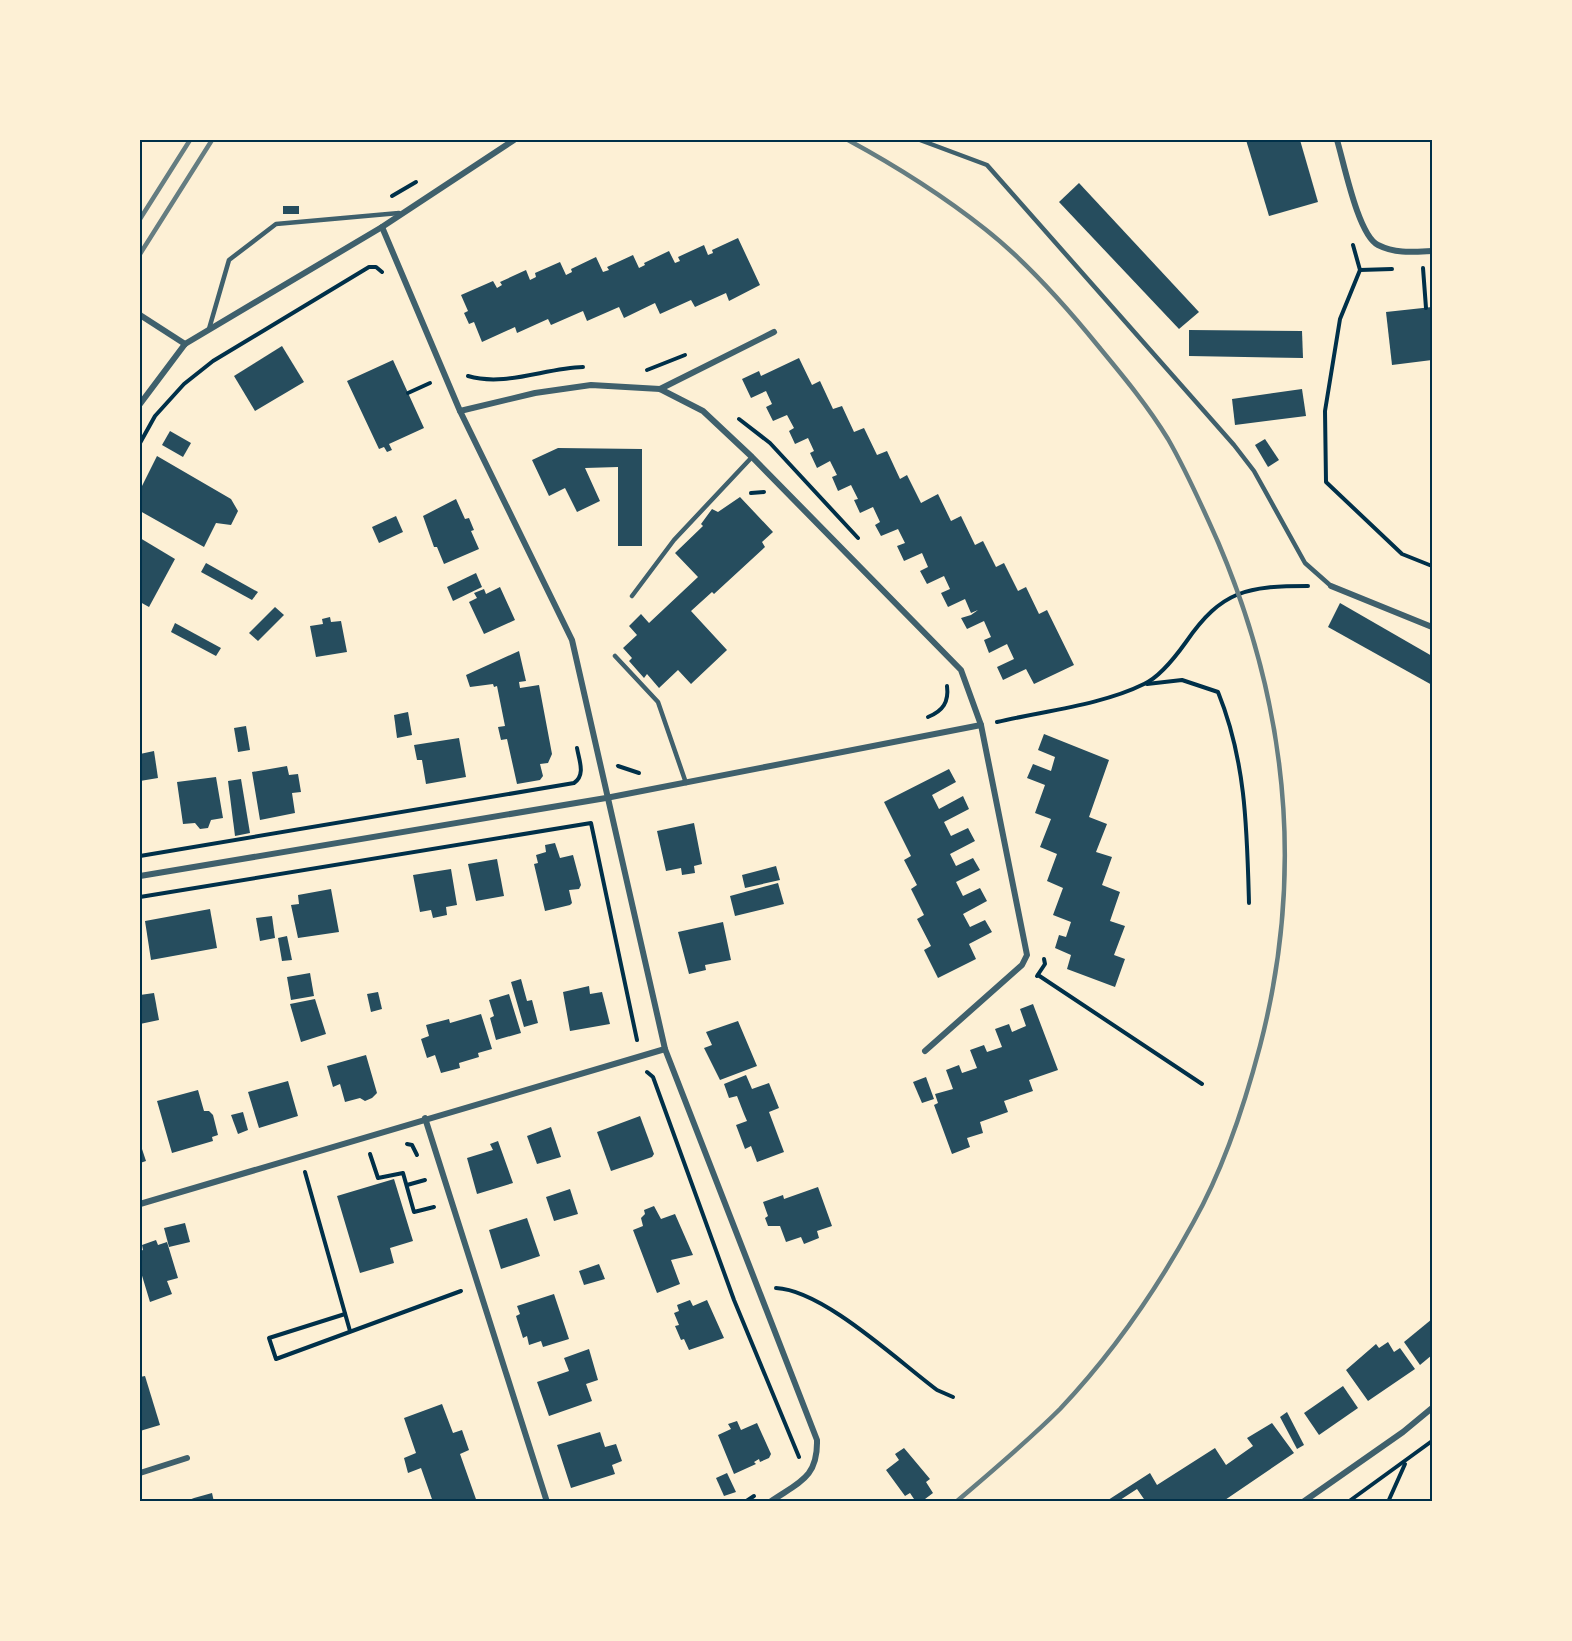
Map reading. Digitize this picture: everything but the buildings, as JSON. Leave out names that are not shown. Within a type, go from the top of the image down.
[{"type":"street","points":[[140,404],[185,344],[382,227],[399,213],[514,140]]},
{"type":"street","points":[[1337,140],[1364,230],[1376,244],[1399,253],[1432,251]]},
{"type":"street","points":[[382,227],[460,411],[572,640],[664,1049],[817,1440],[817,1460],[808,1476],[770,1502]]},
{"type":"street","points":[[140,315],[185,344]]},
{"type":"street","points":[[660,389],[774,332]]},
{"type":"street","points":[[460,411],[535,393],[591,385],[660,389],[703,411],[752,457],[961,670],[981,725],[1026,940],[1027,955],[1022,965],[925,1052]]},
{"type":"street","points":[[1331,586],[1432,627]]},
{"type":"street","points":[[140,876],[606,798],[981,725]]},
{"type":"street","points":[[140,1204],[664,1049]]},
{"type":"street","points":[[425,1118],[547,1502]]},
{"type":"street","points":[[1303,1502],[1403,1432],[1432,1408]]},
{"type":"street","points":[[140,1473],[188,1458]]},
{"type":"lane","points":[[920,140],[987,165],[1234,445],[1254,471],[1305,563],[1331,586]]},
{"type":"lane","points":[[209,330],[229,260],[276,224],[399,213]]},
{"type":"lane","points":[[632,596],[674,540],[752,457]]},
{"type":"lane","points":[[615,656],[658,702],[686,783]]},
{"type":"path","points":[[140,443],[155,416],[184,384],[213,361],[369,267],[376,267],[384,274]]},
{"type":"path","points":[[1423,268],[1426,308]]},
{"type":"path","points":[[1359,270],[1340,319],[1325,411],[1326,482],[1402,554],[1432,566]]},
{"type":"path","points":[[408,393],[434,382]]},
{"type":"path","points":[[751,494],[769,493]]},
{"type":"path","points":[[1146,684],[1177,655],[1204,616],[1227,599],[1263,586],[1331,586]]},
{"type":"path","points":[[981,725],[1106,697],[1146,684],[1182,680],[1218,692],[1233,728],[1245,793],[1249,903]]},
{"type":"path","points":[[920,718],[931,716],[942,709],[948,688],[945,681]]},
{"type":"path","points":[[140,856],[574,783],[580,780],[582,773],[576,742]]},
{"type":"path","points":[[612,761],[621,769],[645,774]]},
{"type":"path","points":[[140,897],[591,823],[638,1040],[626,1043]]},
{"type":"path","points":[[1022,965],[1202,1084]]},
{"type":"path","points":[[642,1072],[649,1072],[653,1077],[734,1300],[801,1464]]},
{"type":"path","points":[[404,1142],[412,1145],[419,1162]]},
{"type":"path","points":[[359,1156],[378,1150]]},
{"type":"path","points":[[369,1153],[378,1178],[403,1173],[414,1212],[434,1207]]},
{"type":"path","points":[[295,1176],[316,1169]]},
{"type":"path","points":[[422,1171],[428,1189]]},
{"type":"path","points":[[305,1172],[350,1331]]},
{"type":"path","points":[[407,1185],[425,1180]]},
{"type":"path","points":[[431,1198],[437,1217]]},
{"type":"path","points":[[457,1281],[464,1302]]},
{"type":"path","points":[[757,1287],[785,1288],[805,1296],[845,1319],[937,1390],[953,1397]]},
{"type":"path","points":[[345,1314],[269,1338],[276,1359],[461,1291]]},
{"type":"path","points":[[1348,1502],[1432,1441]]},
{"type":"path","points":[[1388,1502],[1406,1461]]},
{"type":"path","points":[[746,1502],[755,1495]]},
{"type":"railway","points":[[140,219],[190,140]]},
{"type":"railway","points":[[140,254],[212,140]]},
{"type":"railway","points":[[848,140],[901,171],[969,216],[1016,255],[1086,331],[1160,427],[1182,464],[1200,502],[1242,604],[1260,666],[1274,728],[1282,791],[1285,854],[1282,917],[1274,981],[1247,1092],[1214,1181],[1193,1223],[1164,1272],[1133,1320],[1098,1366],[1060,1409],[956,1502]]}]
